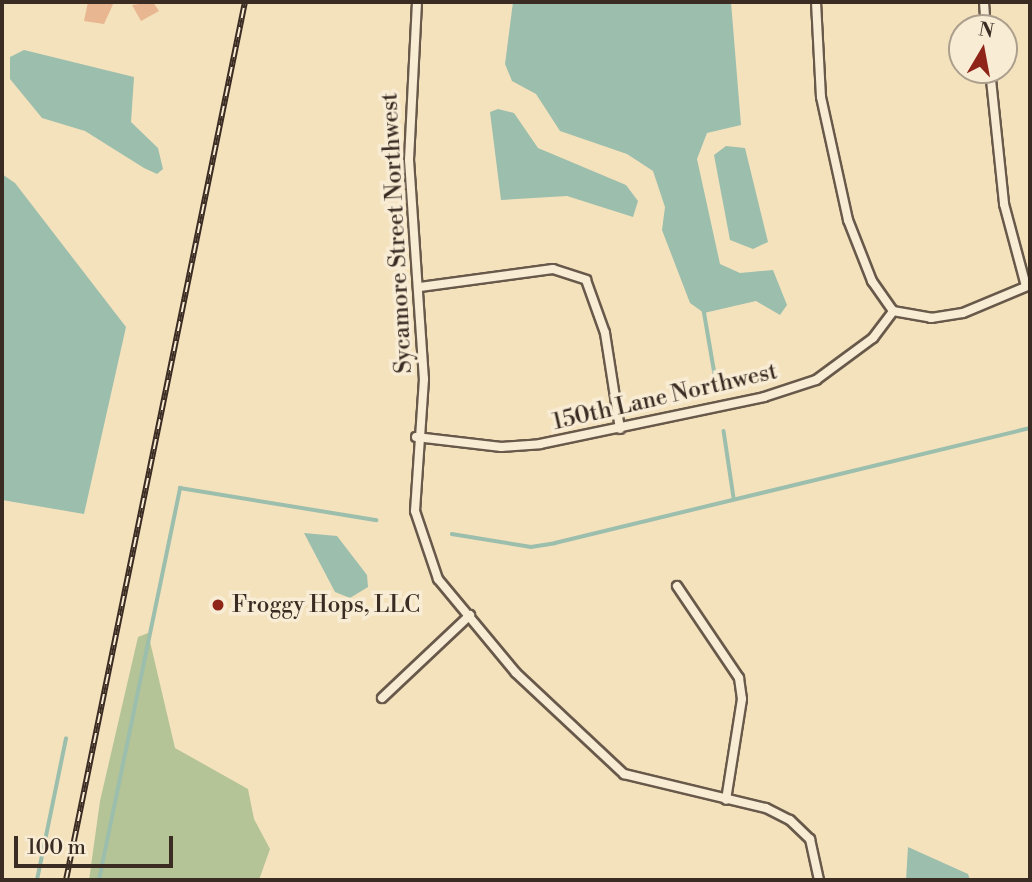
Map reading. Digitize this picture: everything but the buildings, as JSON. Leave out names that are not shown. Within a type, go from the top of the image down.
[{"type":"street","name":"Sycamore Street Northwest","points":[[417,2],[409,160],[420,287],[424,379],[416,437],[415,511],[422,543],[438,579],[544,702],[624,774],[766,808],[810,839],[819,880]]},
{"type":"street","points":[[816,2],[821,97],[848,220],[872,281],[893,311],[931,318],[963,313],[1028,286],[1002,192],[990,84]]},
{"type":"street","points":[[420,287],[553,269],[586,280],[605,333],[620,429]]},
{"type":"street","name":"150th Lane Northwest","points":[[416,437],[501,447],[620,429],[816,380],[873,338],[893,311]]},
{"type":"street","points":[[677,586],[739,678],[743,699],[726,800]]},
{"type":"street","points":[[382,698],[470,615]]},
{"type":"shaded area","points":[[513,2],[731,2],[741,125],[707,133],[697,159],[720,264],[740,273],[773,270],[787,305],[780,315],[756,301],[704,313],[690,303],[662,230],[665,207],[653,171],[627,154],[560,131],[536,94],[512,81],[505,64]]},
{"type":"shaded area","points":[[24,50],[134,77],[131,122],[158,148],[163,169],[157,174],[85,131],[42,118],[10,79],[10,57]]},
{"type":"shaded area","points":[[498,109],[514,113],[538,148],[626,185],[638,201],[633,217],[567,196],[501,200],[490,112]]},
{"type":"shaded area","points":[[726,146],[745,148],[768,242],[753,249],[730,240],[714,155]]},
{"type":"shaded area","points":[[2,174],[15,183],[126,327],[84,514],[2,500]]},
{"type":"shaded area","points":[[304,533],[337,536],[367,575],[368,587],[350,598],[335,592]]},
{"type":"shaded area","points":[[148,633],[175,748],[248,789],[254,819],[270,849],[259,880],[89,880],[100,801],[138,637]]},
{"type":"shaded area","points":[[908,847],[968,874],[970,880],[906,880]]},
{"type":"waterway","points":[[704,310],[717,386]]},
{"type":"waterway","points":[[452,534],[531,547],[555,543],[1030,428]]},
{"type":"waterway","points":[[724,431],[734,498]]},
{"type":"waterway","points":[[99,880],[180,488],[376,520]]},
{"type":"waterway","points":[[37,880],[66,739]]},
{"type":"railway","points":[[66,880],[245,2]]},
{"type":"place","name":"Froggy Hops, LLC","points":[[218,605]]}]
